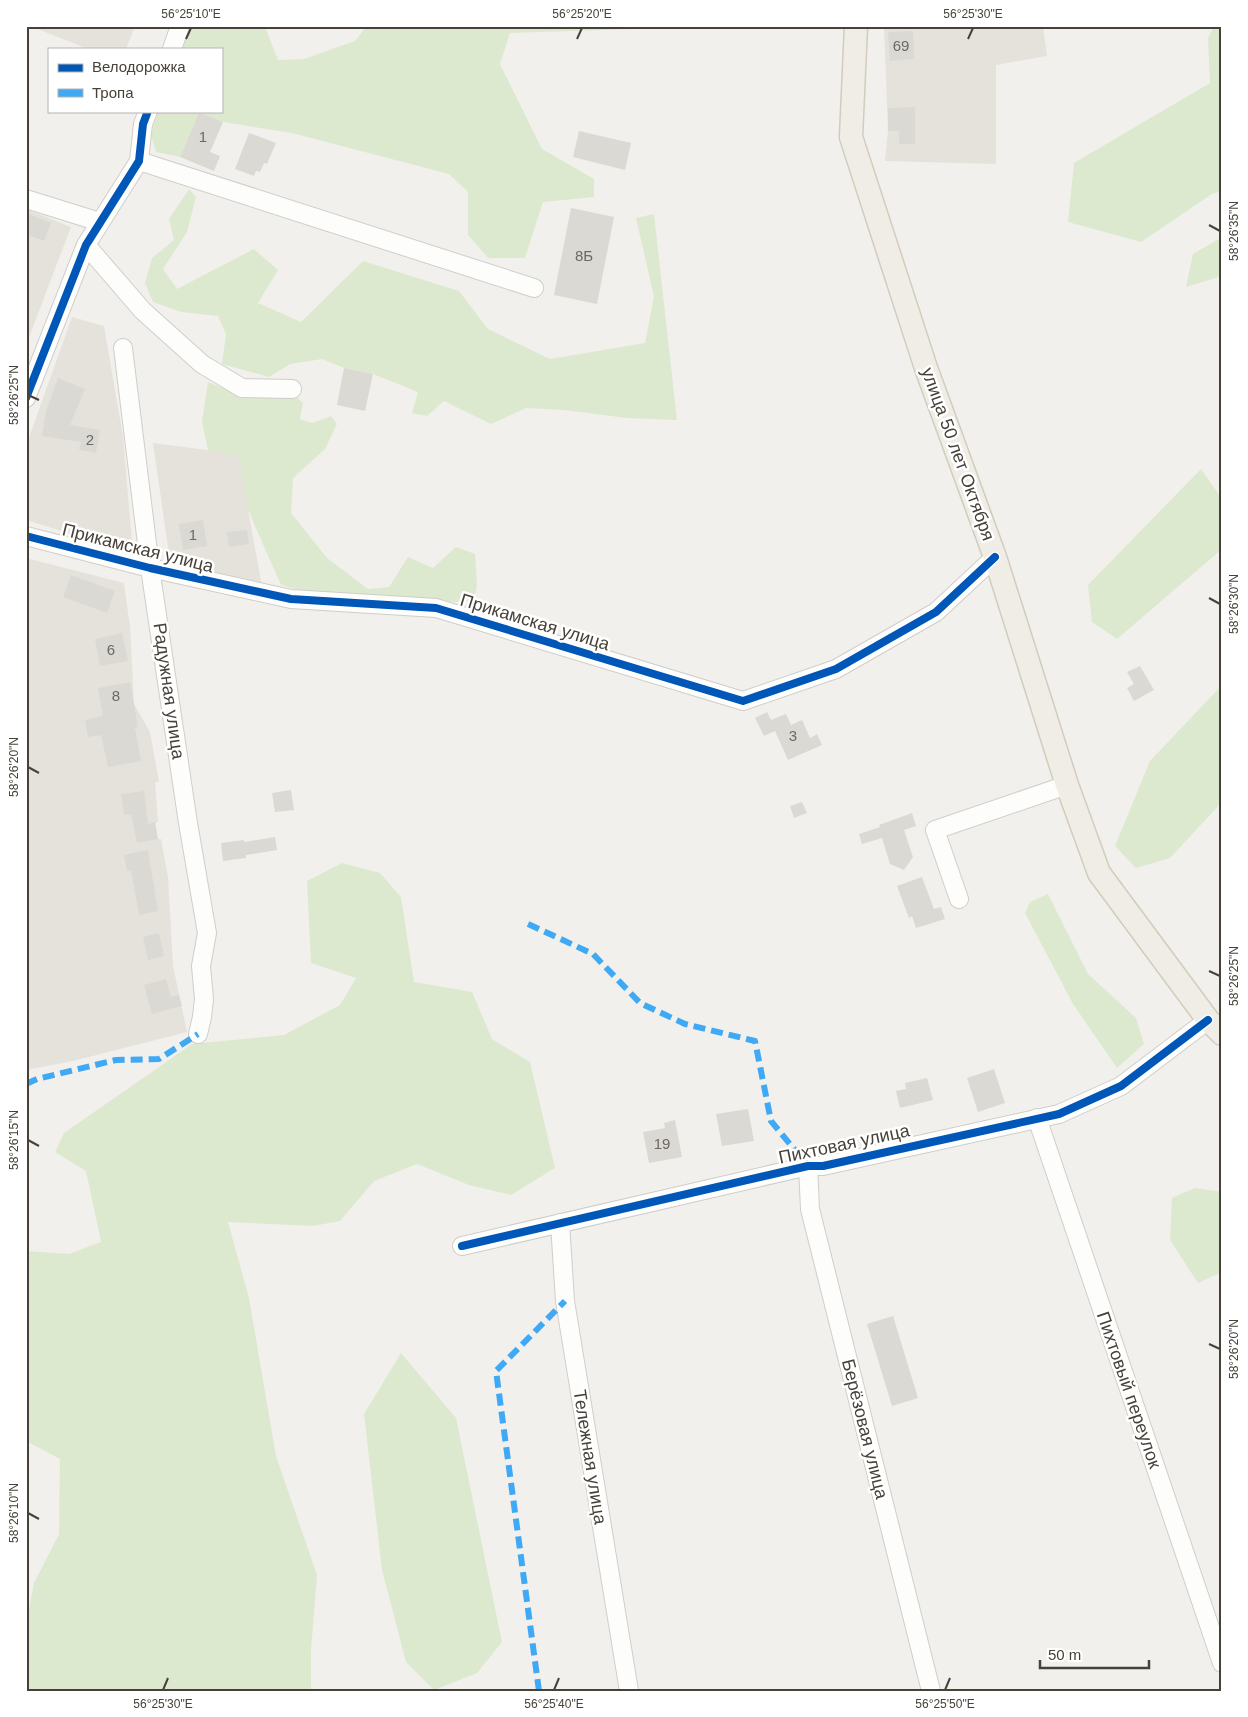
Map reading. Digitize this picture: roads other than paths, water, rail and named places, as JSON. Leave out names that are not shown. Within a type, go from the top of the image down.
[{"type":"main road","name":"улица 50 лет Октября","points":[[856,26],[851,137],[926,368],[996,557],[1067,786],[1099,873],[1215,1027]]},
{"type":"street","points":[[172,48],[180,26]]},
{"type":"street","points":[[26,398],[86,245],[139,161],[144,124],[148,112]]},
{"type":"street","points":[[139,161],[534,288]]},
{"type":"street","points":[[26,199],[100,222]]},
{"type":"street","points":[[86,245],[143,311],[202,364],[242,388],[292,389]]},
{"type":"street","name":"Радужная улица","points":[[123,348],[150,568],[206,932],[201,966],[204,999],[198,1034]]},
{"type":"street","name":"Прикамская улица","points":[[26,536],[150,568],[291,599],[436,608],[743,701],[836,669],[936,612],[996,557]]},
{"type":"street","points":[[959,899],[935,830],[1067,786]]},
{"type":"street","name":"Пихтовая улица","points":[[462,1246],[808,1166],[823,1166],[1059,1114],[1121,1086],[1215,1027]]},
{"type":"street","name":"Пихтовый переулок","points":[[1037,1118],[1222,1663]]},
{"type":"street","name":"Берёзовая улица","points":[[808,1166],[810,1209],[931,1691]]},
{"type":"street","name":"Тележная улица","points":[[560,1223],[565,1301],[629,1691]]}]
